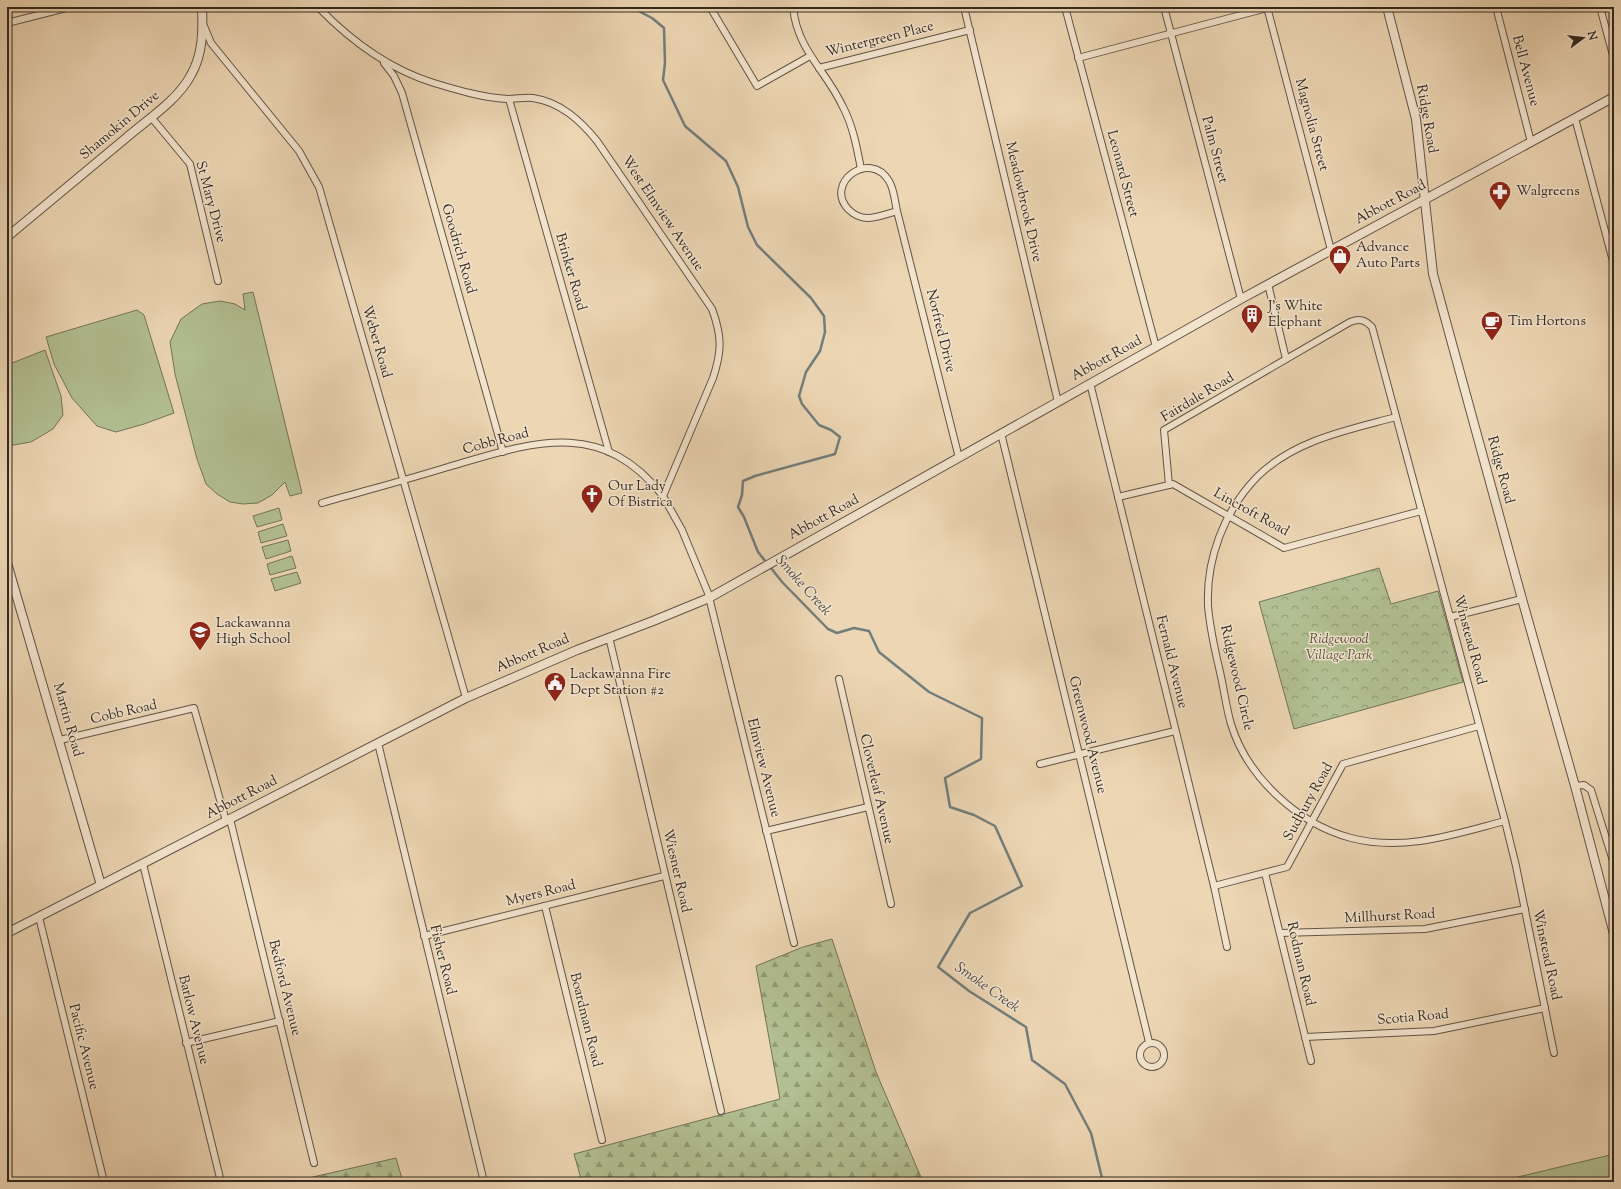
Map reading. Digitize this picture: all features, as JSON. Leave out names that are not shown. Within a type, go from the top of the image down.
[{"type":"street","points":[[7,23],[70,7]]},
{"type":"street","name":"Shamokin Drive","points":[[7,237],[178,94],[192,73],[201,45],[203,24],[202,7]]},
{"type":"street","name":"West Elmview Avenue","points":[[318,7],[351,38],[378,58],[395,68],[434,83],[468,92],[509,99],[524,98],[543,100],[566,111],[585,125],[597,140],[712,309],[720,337],[719,359],[713,378],[663,496]]},
{"type":"street","points":[[710,7],[757,86],[810,56]]},
{"type":"street","points":[[793,7],[796,26],[800,38],[810,56],[832,86],[850,121],[861,169],[850,174],[845,180],[842,188],[842,195],[846,207],[853,214],[866,218],[897,211]]},
{"type":"street","name":"Meadowbrook Drive","points":[[964,7],[1058,402]]},
{"type":"street","name":"Leonard Street","points":[[1065,7],[1156,348]]},
{"type":"street","name":"Palm Street","points":[[1164,7],[1241,299]]},
{"type":"street","points":[[1078,58],[1268,7]]},
{"type":"street","name":"Magnolia Street","points":[[1268,7],[1331,250]]},
{"type":"street","name":"Ridge Road","points":[[1387,7],[1416,119],[1433,274],[1575,786],[1614,934]]},
{"type":"street","name":"Bell Avenue","points":[[1496,7],[1531,142]]},
{"type":"street","points":[[1600,7],[1614,59]]},
{"type":"street","name":"Weber Road","points":[[203,24],[211,43],[299,151],[313,173],[319,188],[466,698]]},
{"type":"street","name":"Wintergreen Place","points":[[819,68],[970,30]]},
{"type":"street","name":"Goodrich Road","points":[[378,58],[394,76],[402,93],[503,452]]},
{"type":"street","name":"Abbott Road","points":[[7,933],[466,698],[508,678],[709,598],[1268,284],[1614,97]]},
{"type":"street","name":"Brinker Road","points":[[509,99],[609,452]]},
{"type":"street","name":"St Mary Drive","points":[[151,117],[190,164],[218,281]]},
{"type":"street","points":[[1575,118],[1614,265]]},
{"type":"street","name":"Norfred Drive","points":[[861,169],[865,168],[878,170],[889,180],[891,185],[959,458]]},
{"type":"street","points":[[1268,284],[1288,358]]},
{"type":"street","name":"Winstead Road","points":[[1288,358],[1350,322],[1358,319],[1364,320],[1375,332],[1396,417],[1505,820],[1525,909],[1554,1053]]},
{"type":"street","name":"Fairdale Road","points":[[1169,485],[1164,430],[1288,358]]},
{"type":"street","name":"Fernald Avenue","points":[[1090,383],[1214,886],[1227,947]]},
{"type":"street","name":"Ridgewood Circle","points":[[1396,417],[1332,434],[1280,459],[1258,477],[1245,491],[1229,516],[1218,540],[1213,558],[1208,606],[1213,642],[1231,723],[1242,747],[1265,782],[1294,809],[1312,820],[1350,838],[1380,843],[1401,843],[1437,839],[1505,820]]},
{"type":"street","name":"Greenwood Avenue","points":[[1001,434],[1149,1042]]},
{"type":"street","name":"Cobb Road","points":[[322,503],[503,452],[551,442],[584,444],[609,452],[636,468],[652,482],[663,496]]},
{"type":"street","name":"Lincroft Road","points":[[1169,485],[1173,484],[1284,548],[1421,510]]},
{"type":"street","points":[[1118,497],[1169,485]]},
{"type":"street","points":[[663,496],[682,530],[709,598]]},
{"type":"street","name":"Martin Road","points":[[7,563],[9,574],[60,740],[101,885]]},
{"type":"street","name":"Elmview Avenue","points":[[709,598],[794,943]]},
{"type":"street","points":[[1450,617],[1522,599]]},
{"type":"street","name":"Wiesner Road","points":[[609,637],[664,876],[721,1111]]},
{"type":"street","name":"Cloverleaf Avenue","points":[[839,679],[891,904]]},
{"type":"street","name":"Cobb Road","points":[[60,740],[194,708]]},
{"type":"street","name":"Bedford Avenue","points":[[194,708],[228,820],[280,1021],[314,1163]]},
{"type":"street","name":"Sudbury Road","points":[[1214,886],[1287,867],[1343,764],[1479,726]]},
{"type":"street","points":[[1040,764],[1176,731]]},
{"type":"street","name":"Fisher Road","points":[[378,742],[484,1182]]},
{"type":"street","points":[[1575,786],[1584,785],[1591,790],[1614,864]]},
{"type":"street","points":[[766,831],[868,807]]},
{"type":"street","name":"Barlow Avenue","points":[[143,864],[221,1182]]},
{"type":"street","name":"Rodman Road","points":[[1265,873],[1311,1061]]},
{"type":"street","name":"Myers Road","points":[[424,936],[664,876]]},
{"type":"street","name":"Boardman Road","points":[[545,906],[602,1140]]},
{"type":"street","name":"Millhurst Road","points":[[1280,933],[1425,929],[1525,909]]},
{"type":"street","name":"Pacific Avenue","points":[[39,917],[104,1182]]},
{"type":"street","name":"Scotia Road","points":[[1305,1037],[1434,1032],[1545,1008]]},
{"type":"street","points":[[186,1044],[280,1021]]},
{"type":"street","points":[[1149,1042],[1158,1044],[1164,1051],[1163,1061],[1155,1067],[1146,1066],[1140,1058],[1141,1048],[1149,1042]]},
{"type":"green space","points":[[253,292],[302,493],[290,496],[285,482],[272,495],[258,503],[243,504],[230,502],[217,494],[206,484],[197,459],[175,374],[170,342],[181,319],[202,304],[220,301],[235,304],[245,310],[243,294]]},
{"type":"green space","points":[[137,310],[144,315],[174,413],[116,432],[97,426],[72,398],[54,364],[46,337]]},
{"type":"green space","points":[[45,350],[61,396],[63,415],[53,429],[31,442],[7,446],[7,365]]},
{"type":"green space","points":[[279,508],[282,520],[257,527],[253,516]]},
{"type":"green space","points":[[283,524],[287,536],[261,543],[258,532]]},
{"type":"green space","points":[[288,540],[291,551],[266,559],[262,547]]},
{"type":"green space","points":[[292,556],[296,568],[270,575],[267,564]]},
{"type":"green space","name":"Ridgewood Village Park","points":[[1379,568],[1391,604],[1438,591],[1463,682],[1294,729],[1259,602]]},
{"type":"green space","points":[[297,572],[301,583],[275,591],[271,579]]},
{"type":"green space","points":[[832,939],[876,1072],[923,1182],[582,1182],[574,1154],[780,1099],[756,966],[803,947]]},
{"type":"green space","points":[[1614,1154],[1614,1182],[1497,1182]]},
{"type":"green space","points":[[396,1158],[403,1182],[291,1182]]},
{"type":"waterway","name":"Smoke Creek","points":[[447,7],[459,10],[475,7]]},
{"type":"waterway","name":"Smoke Creek","points":[[631,7],[652,18],[664,28],[665,63],[663,80],[685,126],[726,161],[738,187],[748,227],[757,245],[811,298],[824,316],[825,332],[820,351],[806,372],[799,396],[802,404],[819,425],[831,430],[840,437],[835,454],[755,476],[743,481],[742,495],[738,507],[744,517],[758,552],[783,583],[828,629],[837,633],[854,628],[869,631],[879,652],[929,692],[982,718],[981,759],[945,778],[950,807],[974,815],[995,826],[1022,886],[970,913],[938,967],[969,991],[1026,1027],[1032,1060],[1065,1084],[1091,1133],[1103,1182]]},
{"type":"place","name":"Walgreens","points":[[1500,212]]},
{"type":"place","name":"Advance Auto Parts","points":[[1340,276]]},
{"type":"place","name":"J's White Elephant","points":[[1252,334]]},
{"type":"place","name":"Tim Hortons","points":[[1492,342]]},
{"type":"place","name":"Our Lady Of Bistrica","points":[[592,514]]},
{"type":"place","name":"Lackawanna High School","points":[[200,652]]},
{"type":"place","name":"Lackawanna Fire Dept Station #2","points":[[555,702]]}]
